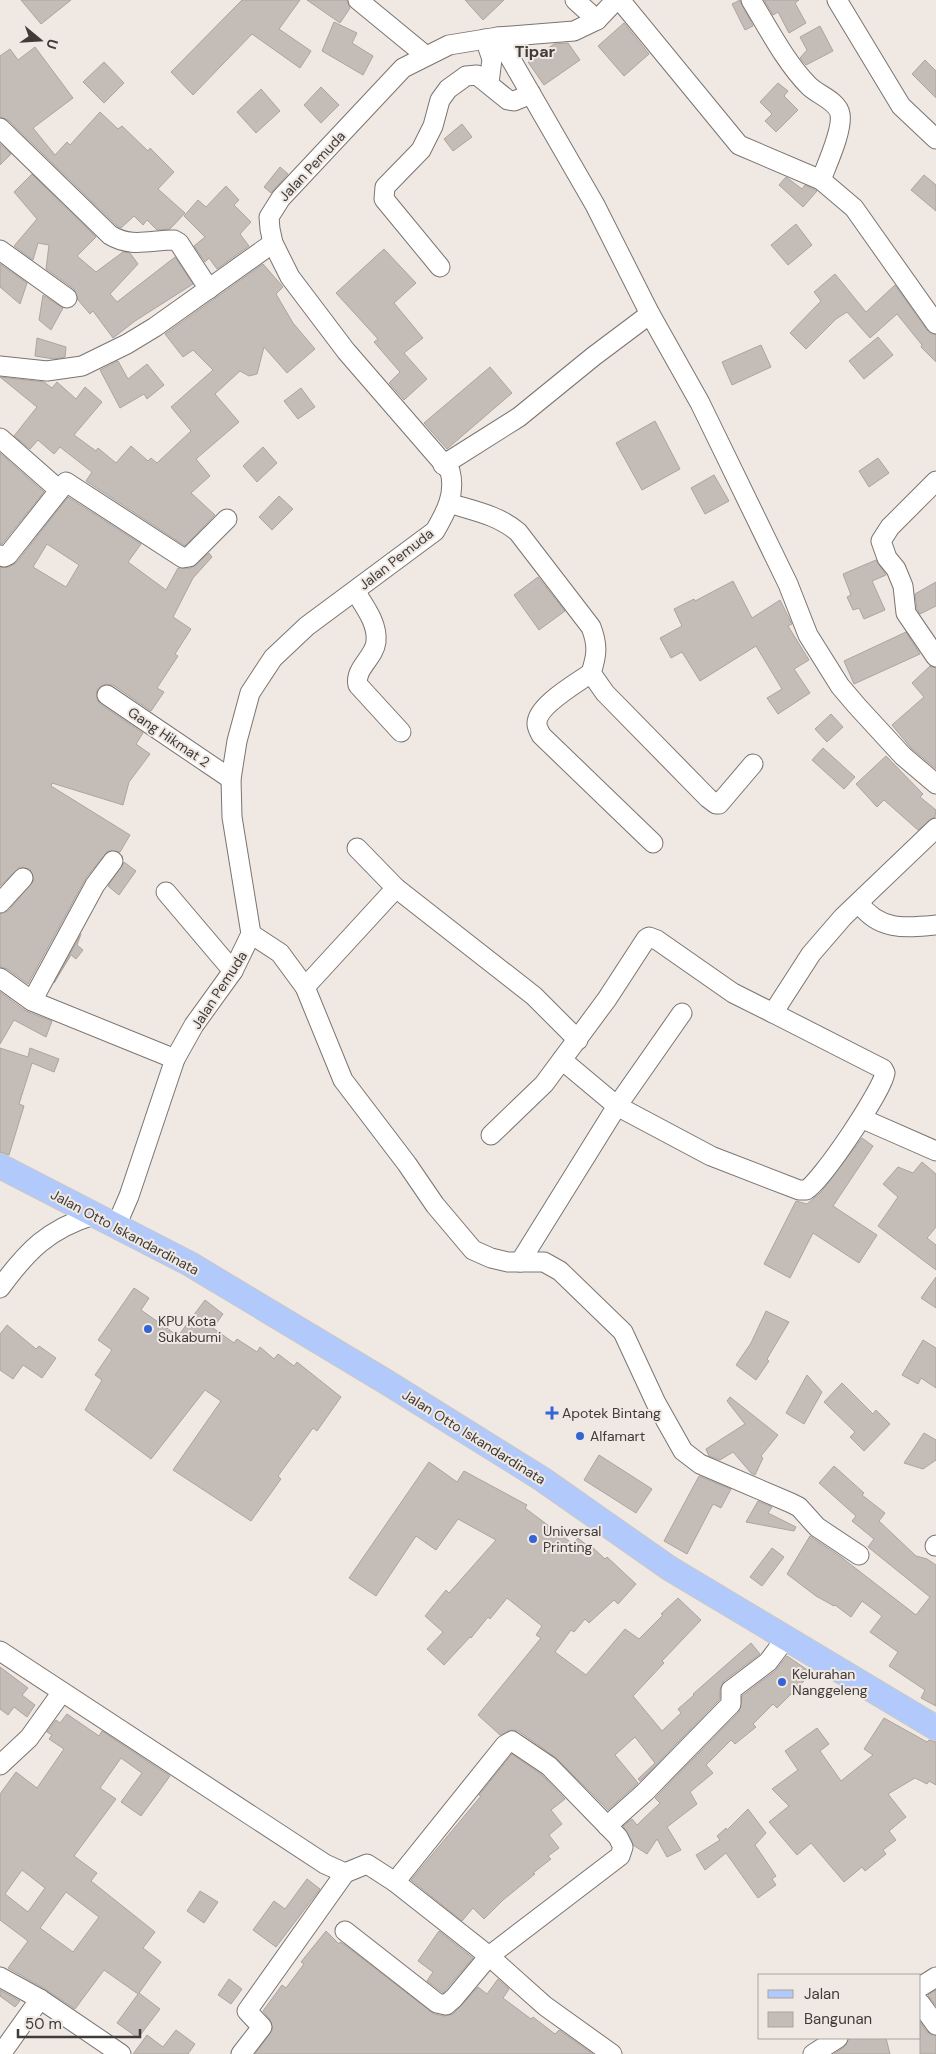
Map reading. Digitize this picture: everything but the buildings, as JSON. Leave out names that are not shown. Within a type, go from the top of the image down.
[{"type":"main road","name":"Jalan Otto Iskandardinata","points":[[0,1166],[190,1264],[388,1383],[542,1479],[669,1568],[936,1728]]},
{"type":"street","points":[[358,0],[425,55]]},
{"type":"street","points":[[574,0],[597,20]]},
{"type":"street","points":[[618,0],[739,145],[821,180],[854,208],[936,324]]},
{"type":"street","name":"Jalan Pemuda","points":[[116,1226],[129,1196],[175,1059],[194,1025],[233,971],[252,934],[232,817],[231,779],[237,741],[250,693],[258,678],[273,658],[307,626],[425,540],[434,531],[449,503],[452,479],[450,471],[346,351],[290,277],[273,244],[269,217],[281,198],[403,68],[449,44],[492,38],[574,31],[587,27],[618,0]]},
{"type":"street","points":[[751,0],[776,41],[809,86],[834,103],[840,112],[840,122],[821,180]]},
{"type":"street","points":[[837,0],[901,106],[936,139]]},
{"type":"street","points":[[489,83],[492,38]]},
{"type":"street","points":[[492,38],[531,94],[595,205],[650,314],[704,411],[788,584],[808,636],[840,686],[857,706],[903,756],[936,784]]},
{"type":"street","points":[[440,267],[384,199],[383,193],[390,180],[421,150],[433,126],[440,100],[448,89],[472,75],[481,77],[508,100],[514,101],[531,94]]},
{"type":"street","points":[[0,128],[110,235],[120,241],[133,243],[161,240],[179,242],[209,289]]},
{"type":"street","points":[[0,366],[47,371],[82,366],[127,344],[273,244]]},
{"type":"street","points":[[0,250],[67,298]]},
{"type":"street","points":[[443,465],[519,417],[594,356],[650,314]]},
{"type":"street","points":[[0,438],[58,489]]},
{"type":"street","points":[[936,481],[890,527],[881,541],[887,558],[896,569],[903,586],[906,613],[936,657]]},
{"type":"street","points":[[0,555],[4,557],[8,555],[58,489],[66,482],[183,558],[189,557],[227,518]]},
{"type":"street","points":[[449,503],[492,516],[505,522],[518,532],[590,627],[597,642],[598,654],[591,673],[545,707],[538,718],[537,726],[541,735],[653,843]]},
{"type":"street","points":[[355,591],[373,621],[376,642],[358,676],[358,685],[401,732]]},
{"type":"street","points":[[591,673],[605,692],[687,778],[716,804],[721,802],[753,764]]},
{"type":"street","name":"Gang Hikmat 2","points":[[107,694],[231,779]]},
{"type":"street","points":[[773,1013],[811,954],[843,916],[933,837]]},
{"type":"street","points":[[357,848],[396,888],[534,996],[578,1040]]},
{"type":"street","points":[[32,1001],[95,885],[112,861]]},
{"type":"street","points":[[0,903],[23,878]]},
{"type":"street","points":[[306,987],[396,888]]},
{"type":"street","points":[[166,892],[233,971]]},
{"type":"street","points":[[859,903],[868,915],[880,923],[911,928],[936,925]]},
{"type":"street","points":[[252,934],[280,953],[306,987],[343,1080],[407,1164],[435,1205],[473,1250],[491,1258],[550,1264],[623,1332],[656,1403],[683,1451],[700,1464],[799,1507],[817,1526],[859,1555]]},
{"type":"street","points":[[491,1135],[544,1084],[607,999],[638,948],[650,937],[733,993],[884,1071],[882,1084],[863,1119],[809,1188],[803,1190],[711,1156],[617,1106],[562,1060]]},
{"type":"street","points":[[0,978],[32,1001],[175,1059]]},
{"type":"street","points":[[520,1262],[617,1106],[682,1013]]},
{"type":"street","points":[[863,1119],[936,1151]]},
{"type":"street","points":[[0,1288],[41,1241],[68,1223],[94,1215]]},
{"type":"street","points":[[607,1826],[645,1792],[731,1704],[731,1690],[768,1662],[786,1638]]},
{"type":"street","points":[[0,1651],[316,1859],[345,1872]]},
{"type":"street","points":[[0,1765],[29,1738],[62,1692]]},
{"type":"street","points":[[345,1931],[441,2006],[446,2005],[489,1956],[620,1856],[623,1847],[622,1842],[549,1766],[516,1742],[509,1742],[395,1882]]},
{"type":"street","points":[[241,2054],[262,2027],[247,2011],[345,1872],[367,1864],[395,1882],[489,1956],[545,2006],[612,2054]]},
{"type":"street","points":[[0,1977],[40,1999],[121,2054]]},
{"type":"street","points":[[921,1986],[936,1977]]},
{"type":"street","points":[[1,2054],[40,1999]]},
{"type":"street","points":[[921,2004],[936,2025]]},
{"type":"street","points":[[813,2054],[836,2039]]},
{"type":"place","name":"KPU Kota Sukabumi","points":[[148,1329]]},
{"type":"place","name":"Apotek Bintang","points":[[552,1413]]},
{"type":"place","name":"Alfamart","points":[[580,1436]]},
{"type":"place","name":"Universal Printing","points":[[533,1539]]},
{"type":"place","name":"Kelurahan Nanggeleng","points":[[782,1682]]},
{"type":"district","name":"Tipar","points":[[535,51]]}]
